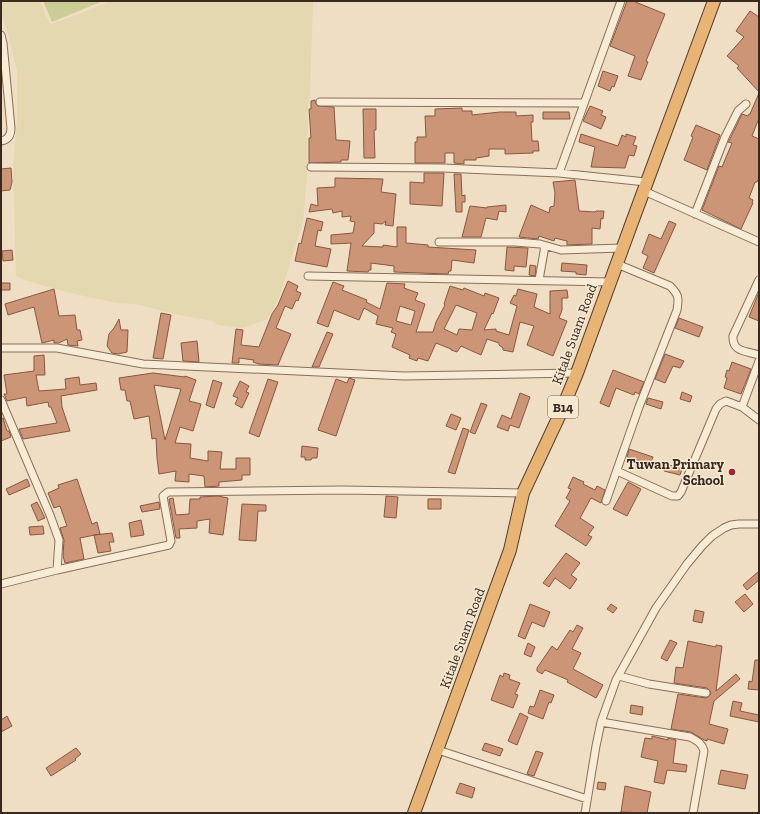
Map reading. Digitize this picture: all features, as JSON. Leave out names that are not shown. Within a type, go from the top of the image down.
[{"type":"highway","name":"Kitale Suam Road","points":[[414,813],[510,550],[523,493],[561,412],[577,373],[714,1]]},
{"type":"street","points":[[559,173],[621,1]]},
{"type":"street","points":[[1,34],[11,134],[8,138],[1,141]]},
{"type":"street","points":[[320,102],[584,103]]},
{"type":"street","points":[[695,214],[725,137],[738,111],[746,104]]},
{"type":"street","points":[[311,167],[443,168],[559,173],[645,187],[695,214],[759,242]]},
{"type":"street","points":[[439,242],[515,242],[540,244],[561,250],[622,248]]},
{"type":"street","points":[[539,280],[545,246]]},
{"type":"street","points":[[606,501],[639,407],[677,310],[679,300],[676,292],[670,286],[617,264]]},
{"type":"street","points":[[308,276],[610,282]]},
{"type":"street","points":[[759,280],[733,336],[733,344],[736,348],[759,355]]},
{"type":"street","points":[[1,348],[57,348],[143,364],[388,375],[577,373]]},
{"type":"street","points":[[742,407],[759,362]]},
{"type":"street","points":[[1,400],[50,515],[59,540],[57,570]]},
{"type":"street","points":[[617,470],[672,496],[678,496],[716,409],[720,404],[726,401],[742,407],[759,420]]},
{"type":"street","points":[[1,584],[169,545],[171,542],[163,496],[168,492],[342,490],[523,493]]},
{"type":"street","points":[[585,813],[601,722],[611,692],[656,608],[670,586],[702,546],[724,528],[739,524],[759,524]]},
{"type":"street","points":[[619,676],[650,684],[706,693]]},
{"type":"street","points":[[601,722],[690,738],[698,741],[703,746],[704,751],[693,813]]},
{"type":"street","points":[[438,750],[588,799]]},
{"type":"shaded area","points":[[1,1],[40,1],[50,24],[111,1],[313,1],[310,92],[308,105],[307,176],[303,222],[279,298],[267,319],[243,328],[218,325],[212,321],[174,314],[135,304],[116,303],[66,292],[24,280],[16,276],[13,163],[17,123],[17,71],[6,26],[1,14]]},
{"type":"green space","points":[[43,1],[103,1],[52,22]]},
{"type":"building","points":[[627,1],[633,1],[665,14],[646,61],[648,62],[641,80],[628,76],[635,56],[610,46]]},
{"type":"building","points":[[750,11],[759,17],[759,92],[737,68],[739,66],[727,56],[744,37],[736,31]]},
{"type":"building","points":[[603,71],[618,76],[614,87],[612,86],[610,91],[598,86]]},
{"type":"building","points":[[759,93],[759,118],[752,136],[759,139],[759,178],[757,182],[755,182],[749,198],[753,200],[753,203],[741,229],[702,210],[719,166],[722,167],[732,143],[728,142],[742,114],[748,116],[750,114]]},
{"type":"building","points":[[315,100],[318,106],[334,107],[336,140],[350,141],[348,160],[341,160],[341,162],[309,163],[309,138],[311,138],[309,109],[311,109],[311,101]]},
{"type":"building","points":[[590,106],[603,111],[601,115],[606,117],[601,129],[583,121]]},
{"type":"building","points":[[462,108],[462,111],[472,111],[472,115],[516,112],[516,116],[533,115],[533,122],[531,122],[532,141],[538,141],[539,151],[533,151],[533,153],[505,154],[505,149],[489,149],[489,156],[476,158],[476,160],[464,160],[464,164],[454,163],[454,153],[445,153],[445,163],[415,163],[415,142],[417,142],[417,137],[426,137],[425,116],[435,116],[435,109]]},
{"type":"building","points":[[363,109],[376,109],[376,130],[374,130],[375,158],[364,158]]},
{"type":"building","points":[[543,112],[569,112],[570,119],[543,119]]},
{"type":"building","points":[[696,125],[720,135],[707,170],[684,160]]},
{"type":"building","points":[[581,134],[618,146],[622,135],[626,137],[626,134],[636,137],[633,145],[637,146],[634,156],[629,155],[625,168],[591,167],[595,147],[579,142]]},
{"type":"building","points":[[11,168],[12,182],[10,190],[1,191],[1,169]]},
{"type":"building","points":[[424,173],[444,173],[442,206],[410,204],[410,182],[424,183]]},
{"type":"building","points":[[454,174],[461,174],[462,196],[465,195],[465,202],[462,202],[462,212],[456,212]]},
{"type":"building","points":[[335,178],[383,179],[381,192],[396,194],[393,226],[385,225],[386,221],[382,224],[374,223],[374,233],[362,246],[383,247],[383,245],[397,247],[397,227],[406,227],[406,243],[428,245],[428,247],[476,250],[474,263],[452,260],[451,271],[449,271],[448,274],[394,272],[394,266],[371,263],[371,270],[368,272],[347,271],[351,243],[331,244],[331,235],[353,233],[355,222],[350,221],[351,216],[342,217],[342,211],[333,213],[332,209],[309,212],[311,204],[318,206],[317,188],[335,187]]},
{"type":"building","points":[[575,180],[579,211],[604,211],[603,219],[601,218],[600,229],[592,228],[592,244],[567,245],[567,241],[555,238],[554,241],[539,236],[538,239],[519,237],[531,205],[549,213],[550,207],[554,206],[555,193],[553,182]]},
{"type":"building","points":[[506,205],[506,212],[499,211],[497,220],[486,218],[481,237],[462,237],[470,206],[487,208]]},
{"type":"building","points":[[307,218],[323,222],[321,231],[318,230],[315,246],[331,249],[327,267],[295,261],[299,243],[301,244]]},
{"type":"building","points":[[669,221],[676,224],[654,273],[643,268],[648,256],[642,253],[649,234],[661,239]]},
{"type":"building","points":[[507,247],[528,248],[526,267],[514,266],[514,271],[505,270]]},
{"type":"building","points":[[12,250],[13,260],[3,261],[2,251]]},
{"type":"building","points":[[562,263],[587,265],[586,275],[576,274],[576,272],[561,271]]},
{"type":"building","points":[[530,265],[536,266],[535,276],[529,275]]},
{"type":"building","points":[[288,281],[298,286],[296,291],[301,293],[298,301],[296,300],[292,309],[285,306],[276,328],[291,334],[278,365],[259,364],[253,362],[254,360],[239,358],[239,363],[232,363],[236,329],[243,330],[241,345],[259,347],[272,314],[278,305]]},
{"type":"building","points":[[333,282],[344,286],[342,290],[367,300],[366,302],[380,309],[387,283],[405,284],[404,288],[418,293],[415,300],[425,304],[416,332],[433,332],[436,322],[445,305],[444,304],[450,286],[463,290],[464,288],[484,296],[485,293],[499,298],[493,314],[492,313],[484,330],[496,329],[496,331],[509,335],[517,306],[510,303],[514,295],[516,296],[518,289],[537,294],[534,307],[550,314],[550,291],[567,290],[568,298],[562,298],[562,310],[559,318],[567,321],[553,356],[527,345],[534,326],[520,322],[513,352],[503,350],[499,343],[487,339],[481,355],[461,346],[457,352],[436,343],[428,361],[418,358],[417,361],[409,358],[410,355],[392,347],[396,334],[391,332],[393,328],[376,324],[378,316],[364,308],[359,320],[334,310],[328,327],[317,323]],"holes":[[[456,305],[477,313],[472,330],[459,329],[457,335],[444,329]],[[400,306],[415,311],[411,325],[396,321]]]},
{"type":"building","points":[[1,283],[10,283],[10,290],[1,290]]},
{"type":"building","points":[[54,289],[59,316],[75,315],[77,330],[80,330],[82,340],[77,341],[78,346],[68,345],[67,339],[59,343],[54,343],[54,340],[42,343],[34,307],[8,315],[5,304]]},
{"type":"building","points":[[759,292],[759,321],[749,317]]},
{"type":"building","points":[[161,313],[171,315],[163,359],[153,358]]},
{"type":"building","points":[[679,318],[703,327],[699,337],[675,328]]},
{"type":"building","points":[[119,319],[121,330],[128,330],[127,352],[118,354],[112,353],[107,346],[109,334]]},
{"type":"building","points":[[327,332],[333,334],[319,367],[312,367]]},
{"type":"building","points":[[197,341],[199,362],[183,361],[181,343]]},
{"type":"building","points":[[665,354],[684,361],[680,368],[673,366],[665,383],[655,379]]},
{"type":"building","points":[[44,355],[45,375],[36,375],[39,391],[66,389],[65,379],[79,377],[80,385],[96,383],[97,390],[61,396],[62,407],[70,431],[23,439],[19,429],[57,423],[48,402],[27,406],[26,397],[7,401],[4,394],[7,394],[4,375],[34,371],[34,356]]},
{"type":"building","points":[[732,362],[751,369],[741,394],[724,388],[727,378],[725,377],[727,370],[729,371]]},
{"type":"building","points":[[613,370],[644,382],[639,394],[635,392],[634,395],[616,388],[609,407],[600,403]]},
{"type":"building","points":[[153,373],[185,376],[196,380],[189,401],[201,404],[193,431],[180,427],[175,443],[191,444],[190,458],[208,461],[208,451],[222,452],[220,469],[236,469],[236,458],[250,458],[250,475],[242,475],[242,480],[219,482],[219,486],[205,487],[204,476],[189,474],[189,482],[175,481],[176,471],[159,474],[156,438],[152,439],[149,416],[134,419],[130,401],[127,401],[125,390],[121,390],[119,378]],"holes":[[[154,385],[181,389],[165,440]]]},
{"type":"building","points":[[349,378],[355,380],[336,436],[318,430],[336,379],[347,383]]},
{"type":"building","points":[[268,379],[278,382],[259,437],[249,433]]},
{"type":"building","points":[[213,380],[222,383],[214,408],[206,405]]},
{"type":"building","points":[[240,381],[249,386],[246,392],[249,393],[242,408],[235,404],[238,398],[233,396]]},
{"type":"building","points":[[682,392],[692,396],[690,402],[680,399]]},
{"type":"building","points":[[520,393],[530,397],[519,428],[510,425],[508,431],[497,427],[502,415],[511,419]]},
{"type":"building","points":[[648,398],[663,402],[661,409],[646,404]]},
{"type":"building","points":[[481,403],[487,405],[475,434],[470,432]]},
{"type":"building","points":[[451,414],[461,418],[456,430],[446,426]]},
{"type":"building","points":[[3,418],[7,431],[9,431],[11,437],[1,441],[1,419]]},
{"type":"building","points":[[463,428],[469,430],[455,474],[448,472]]},
{"type":"building","points":[[302,446],[318,448],[317,458],[305,460],[305,457],[301,457]]},
{"type":"building","points":[[629,449],[653,457],[650,464],[627,457]]},
{"type":"building","points":[[666,464],[682,469],[680,475],[664,471]]},
{"type":"building","points":[[573,477],[584,482],[583,484],[595,490],[597,486],[605,490],[601,503],[591,498],[580,518],[594,527],[588,535],[592,537],[586,546],[555,526],[570,501],[566,498],[571,489],[568,488]]},
{"type":"building","points":[[27,479],[30,486],[9,495],[6,489]]},
{"type":"building","points":[[77,479],[92,524],[97,522],[100,534],[80,538],[84,559],[65,563],[63,556],[64,540],[60,528],[67,526],[60,506],[54,508],[48,493],[59,488],[58,485]]},
{"type":"building","points":[[628,482],[641,489],[627,516],[613,509]]},
{"type":"building","points":[[218,496],[228,498],[223,535],[209,533],[210,519],[197,521],[197,528],[179,529],[180,538],[176,538],[169,499],[173,498],[176,515],[189,514],[190,499]]},
{"type":"building","points":[[386,496],[398,497],[396,518],[384,517]]},
{"type":"building","points":[[428,499],[441,499],[441,509],[428,509]]},
{"type":"building","points":[[37,502],[45,518],[38,521],[31,505]]},
{"type":"building","points":[[159,502],[160,509],[142,512],[140,506]]},
{"type":"building","points":[[242,504],[266,505],[266,511],[258,511],[256,541],[239,540]]},
{"type":"building","points":[[141,520],[144,535],[131,537],[129,523]]},
{"type":"building","points":[[43,526],[44,534],[30,535],[29,527]]},
{"type":"building","points":[[112,533],[114,542],[109,542],[111,551],[98,553],[94,535]]},
{"type":"building","points":[[566,553],[580,563],[571,575],[577,579],[570,589],[555,578],[549,587],[543,583]]},
{"type":"building","points":[[759,571],[759,580],[747,590],[743,585]]},
{"type":"building","points":[[745,594],[753,604],[744,612],[735,602]]},
{"type":"building","points":[[530,604],[550,612],[544,627],[532,622],[525,639],[518,636]]},
{"type":"building","points":[[611,604],[617,608],[613,613],[607,609]]},
{"type":"building","points":[[695,610],[704,612],[702,623],[693,621]]},
{"type":"building","points":[[577,625],[583,628],[572,649],[581,653],[573,669],[603,685],[596,698],[567,682],[568,680],[545,670],[542,674],[537,671],[537,668],[552,646],[557,650],[570,630],[573,632]]},
{"type":"building","points":[[670,640],[677,643],[667,661],[661,658]]},
{"type":"building","points":[[688,641],[716,647],[716,645],[722,646],[716,691],[736,674],[740,679],[714,701],[709,724],[728,729],[724,744],[707,739],[707,741],[704,740],[691,732],[671,729],[678,694],[706,698],[711,694],[707,688],[674,683],[676,667],[683,668]]},
{"type":"building","points":[[528,643],[535,647],[531,657],[524,654]]},
{"type":"building","points":[[755,660],[759,660],[759,690],[748,689],[749,681],[752,682]]},
{"type":"building","points":[[504,673],[510,675],[509,679],[520,683],[515,694],[518,695],[513,708],[491,700],[500,675],[503,677]]},
{"type":"building","points":[[540,690],[554,695],[551,703],[549,702],[543,719],[528,713],[530,706],[534,707]]},
{"type":"building","points":[[733,701],[742,703],[740,711],[759,715],[759,722],[730,716]]},
{"type":"building","points":[[631,705],[643,707],[642,715],[630,713]]},
{"type":"building","points":[[520,713],[528,717],[517,745],[508,741]]},
{"type":"building","points":[[7,716],[12,726],[1,732],[1,720]]},
{"type":"building","points":[[652,736],[668,740],[668,738],[676,740],[673,763],[687,765],[686,772],[667,770],[664,784],[654,782],[658,761],[641,757],[645,738],[652,739]]},
{"type":"building","points":[[485,743],[503,749],[500,756],[482,750]]},
{"type":"building","points":[[76,748],[81,754],[75,759],[76,760],[51,776],[46,768]]},
{"type":"building","points":[[536,751],[543,753],[534,776],[527,774]]},
{"type":"building","points":[[721,770],[748,775],[745,789],[718,784]]},
{"type":"building","points":[[598,782],[606,783],[605,790],[597,789]]},
{"type":"building","points":[[460,783],[475,788],[472,798],[456,793]]},
{"type":"building","points":[[625,786],[651,792],[647,813],[621,812]]},
{"type":"place","name":"Tuwan Primary School","points":[[732,472]]}]
